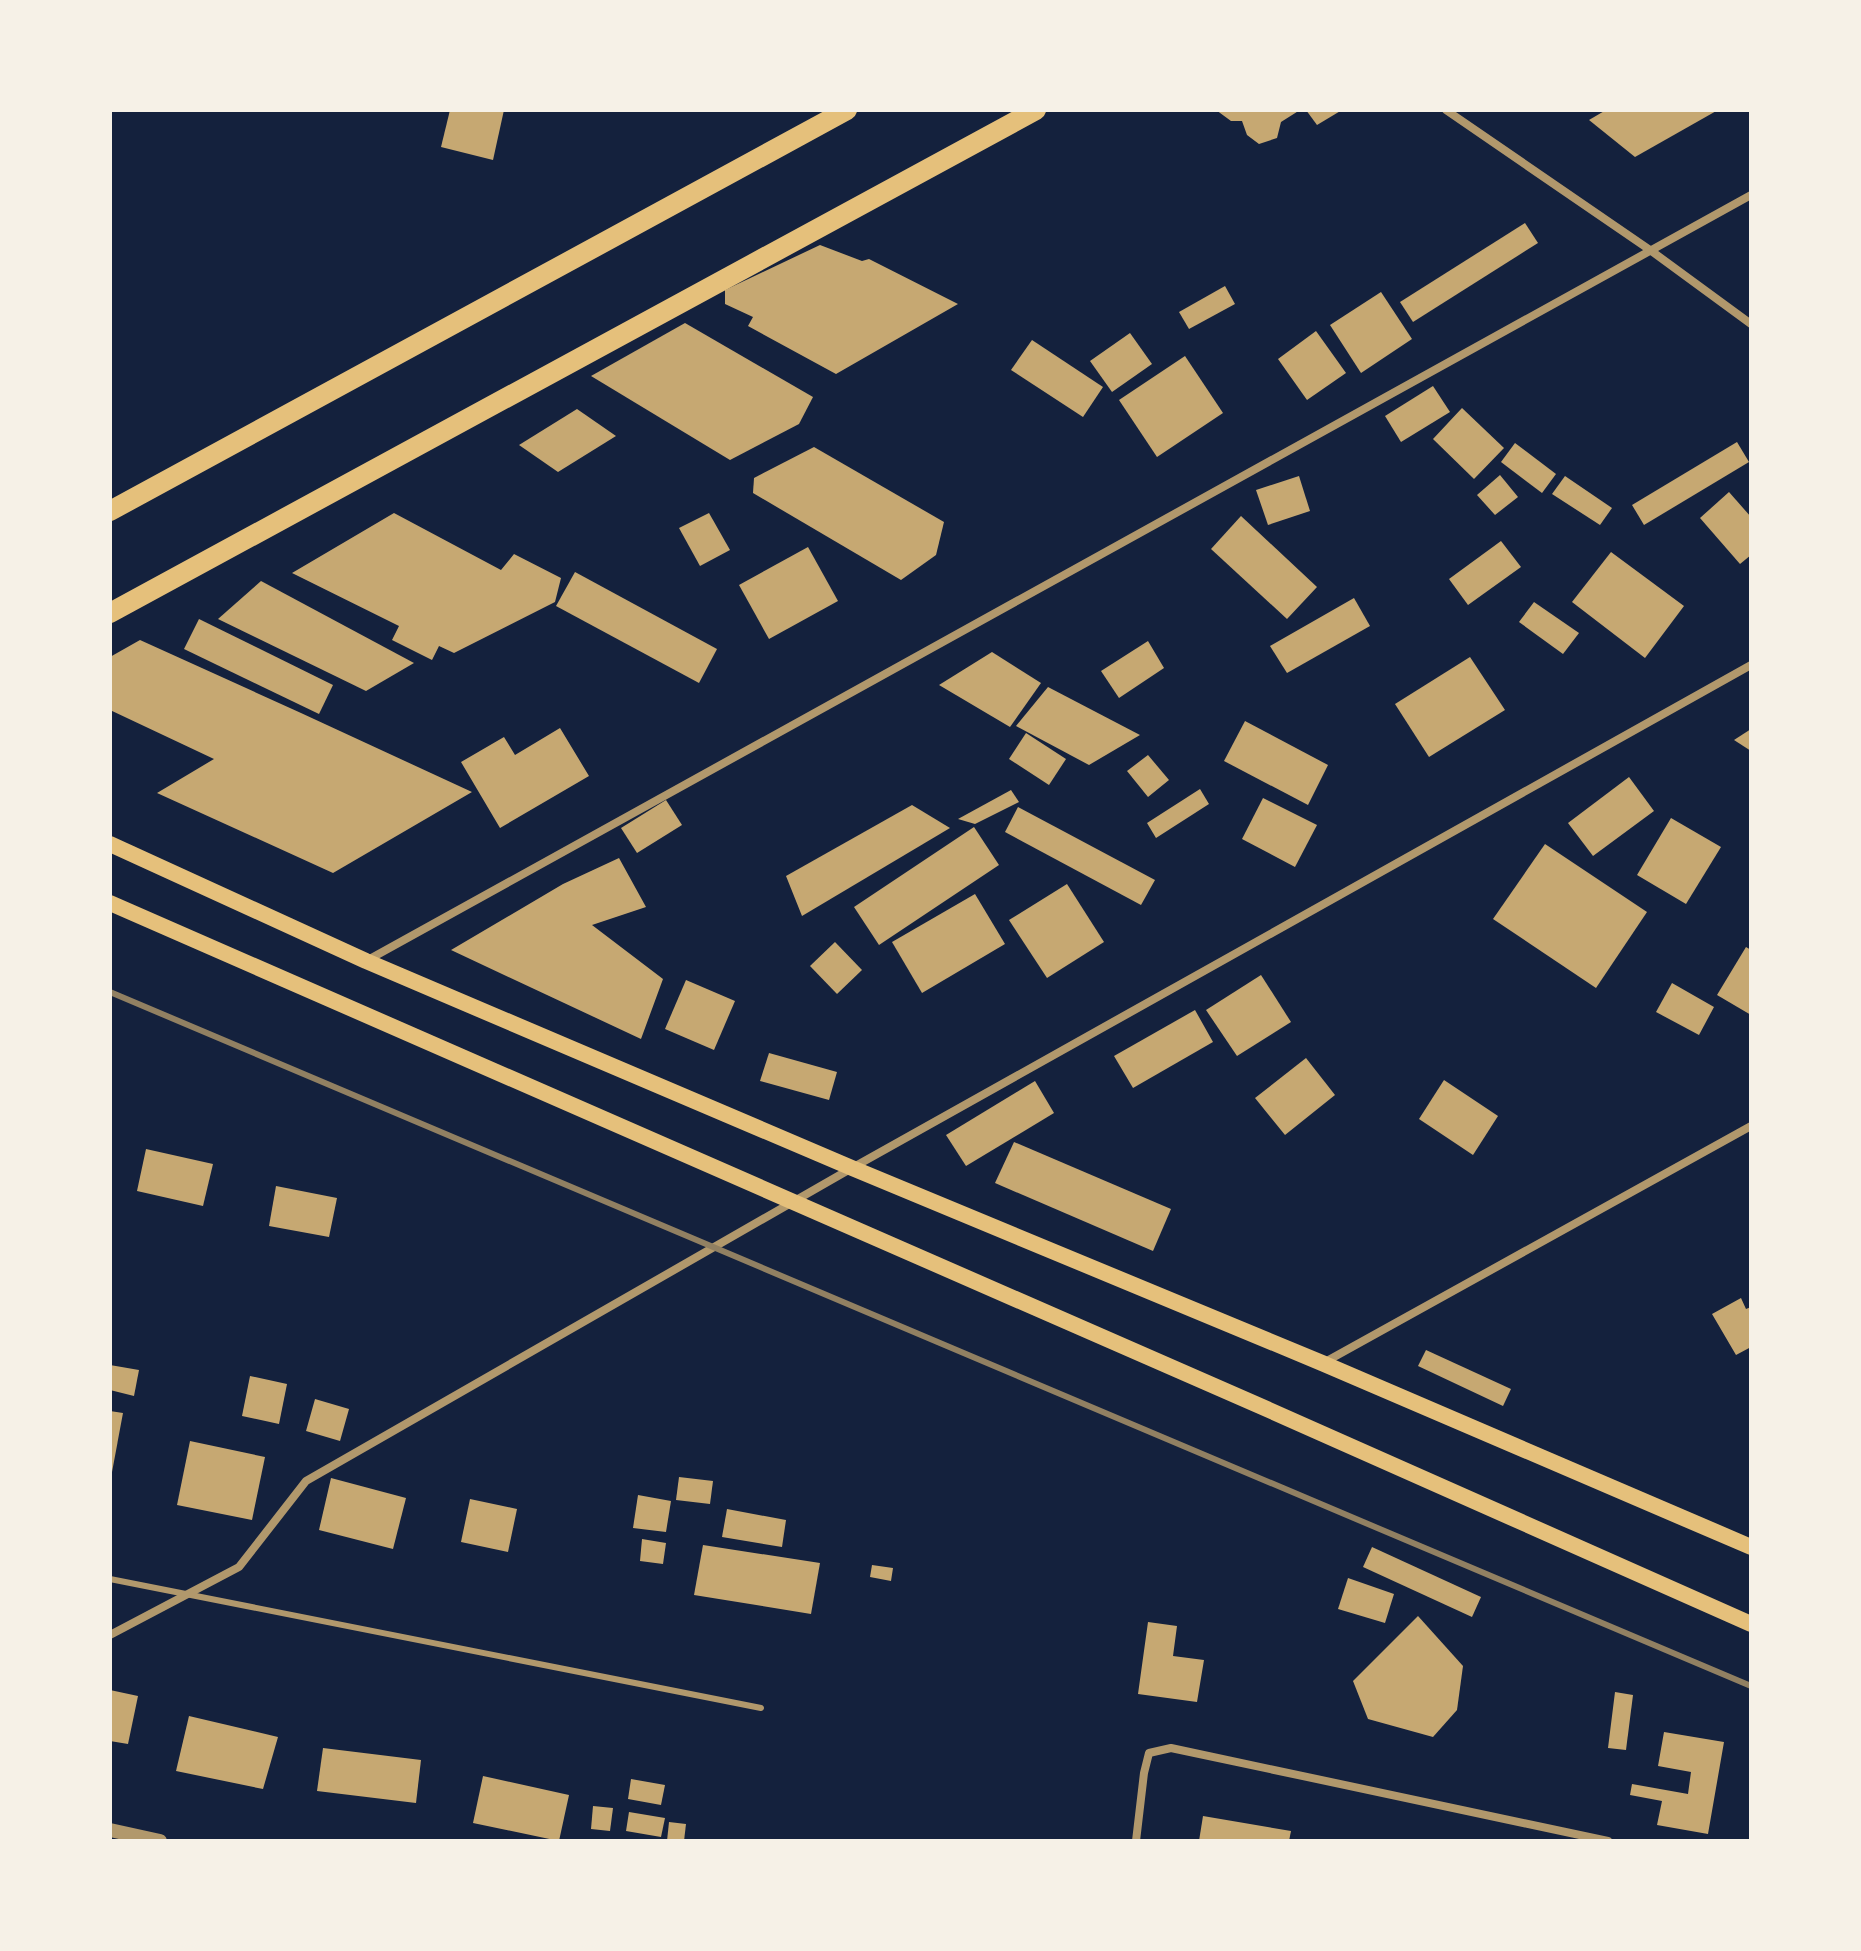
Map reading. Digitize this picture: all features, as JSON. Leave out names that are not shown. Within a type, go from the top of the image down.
[{"type":"main road","points":[[110,511],[847,110]]},
{"type":"main road","points":[[110,613],[1036,110]]},
{"type":"main road","points":[[110,844],[366,961],[1751,1547]]},
{"type":"main road","points":[[110,903],[1748,1620]]},
{"type":"street","points":[[1446,110],[1650,250],[1751,324]]},
{"type":"street","points":[[366,961],[1751,195]]},
{"type":"street","points":[[110,1635],[239,1567],[306,1481],[852,1168],[1751,665]]},
{"type":"street","points":[[1322,1363],[1751,1126]]},
{"type":"street","points":[[1136,1841],[1149,1753],[1171,1748],[1608,1841]]},
{"type":"street","points":[[110,1830],[160,1841]]},
{"type":"lane","points":[[110,1579],[761,1708]]},
{"type":"building","points":[[450,110],[504,110],[493,160],[441,147]]},
{"type":"building","points":[[1216,110],[1300,110],[1281,122],[1277,138],[1259,144],[1247,135],[1242,121],[1231,121]]},
{"type":"building","points":[[1306,110],[1342,110],[1317,125]]},
{"type":"building","points":[[1606,110],[1718,110],[1635,157],[1589,120]]},
{"type":"building","points":[[1525,223],[1538,243],[1413,322],[1400,302]]},
{"type":"building","points":[[820,245],[862,261],[869,259],[958,304],[836,374],[748,326],[753,317],[725,304],[725,290]]},
{"type":"building","points":[[1225,286],[1235,304],[1189,329],[1179,312]]},
{"type":"building","points":[[1381,292],[1412,339],[1361,373],[1330,325]]},
{"type":"building","points":[[685,323],[813,397],[799,424],[730,460],[591,376]]},
{"type":"building","points":[[1316,331],[1346,373],[1307,400],[1278,359]]},
{"type":"building","points":[[1130,333],[1152,364],[1112,392],[1090,361]]},
{"type":"building","points":[[1032,340],[1103,387],[1083,417],[1011,370]]},
{"type":"building","points":[[1185,356],[1223,413],[1157,457],[1119,400]]},
{"type":"building","points":[[1433,386],[1450,412],[1401,442],[1385,416]]},
{"type":"building","points":[[1462,408],[1504,448],[1474,479],[1433,439]]},
{"type":"building","points":[[577,409],[616,436],[558,472],[519,445]]},
{"type":"building","points":[[1737,442],[1749,462],[1644,525],[1632,505]]},
{"type":"building","points":[[1515,443],[1556,474],[1542,493],[1501,462]]},
{"type":"building","points":[[814,447],[944,522],[936,555],[901,580],[753,493],[754,478]]},
{"type":"building","points":[[1500,475],[1518,497],[1495,515],[1477,495]]},
{"type":"building","points":[[1299,476],[1310,511],[1268,525],[1256,490]]},
{"type":"building","points":[[1565,476],[1612,508],[1600,525],[1552,494]]},
{"type":"building","points":[[1729,492],[1751,517],[1751,555],[1740,564],[1700,518]]},
{"type":"building","points":[[394,513],[501,570],[514,554],[561,578],[555,602],[454,653],[439,646],[432,660],[392,640],[399,626],[292,573]]},
{"type":"building","points":[[709,513],[730,550],[700,566],[679,528]]},
{"type":"building","points":[[1241,516],[1317,587],[1287,619],[1211,549]]},
{"type":"building","points":[[1501,541],[1521,567],[1468,605],[1449,579]]},
{"type":"building","points":[[808,547],[838,601],[769,639],[739,585]]},
{"type":"building","points":[[1611,552],[1684,606],[1645,658],[1572,602]]},
{"type":"building","points":[[575,572],[717,649],[699,683],[556,606]]},
{"type":"building","points":[[261,581],[414,663],[366,691],[218,619]]},
{"type":"building","points":[[1354,598],[1370,626],[1287,673],[1270,646]]},
{"type":"building","points":[[1534,602],[1579,633],[1563,654],[1519,622]]},
{"type":"building","points":[[199,619],[333,685],[319,714],[184,649]]},
{"type":"building","points":[[140,640],[472,792],[333,873],[157,793],[214,759],[110,710],[110,657]]},
{"type":"building","points":[[1148,641],[1164,668],[1119,698],[1101,671]]},
{"type":"building","points":[[992,652],[1041,683],[1010,727],[939,685]]},
{"type":"building","points":[[1470,657],[1505,710],[1429,757],[1395,704]]},
{"type":"building","points":[[1048,687],[1140,735],[1089,765],[1016,726]]},
{"type":"building","points":[[1245,721],[1328,765],[1308,805],[1224,761]]},
{"type":"building","points":[[560,728],[589,776],[500,828],[461,762],[504,737],[515,755]]},
{"type":"building","points":[[1751,729],[1751,751],[1734,740]]},
{"type":"building","points":[[1026,733],[1066,759],[1049,785],[1009,759]]},
{"type":"building","points":[[1148,755],[1169,780],[1148,797],[1127,771]]},
{"type":"building","points":[[1629,777],[1654,811],[1593,856],[1568,823]]},
{"type":"building","points":[[1200,789],[1209,804],[1156,838],[1147,823]]},
{"type":"building","points":[[1011,790],[1019,802],[975,824],[958,819]]},
{"type":"building","points":[[1263,798],[1317,825],[1295,867],[1242,839]]},
{"type":"building","points":[[666,800],[682,825],[637,853],[621,828]]},
{"type":"building","points":[[912,805],[950,828],[802,916],[786,876]]},
{"type":"building","points":[[1018,807],[1155,880],[1141,905],[1005,832]]},
{"type":"building","points":[[1671,818],[1721,847],[1686,904],[1637,875]]},
{"type":"building","points":[[974,827],[999,865],[879,945],[854,907]]},
{"type":"building","points":[[1545,844],[1647,912],[1596,988],[1493,919]]},
{"type":"building","points":[[619,858],[646,907],[592,925],[663,979],[641,1039],[451,950],[563,884]]},
{"type":"building","points":[[1067,884],[1104,942],[1047,978],[1009,920]]},
{"type":"building","points":[[975,894],[1005,944],[922,993],[892,942]]},
{"type":"building","points":[[835,942],[862,970],[837,994],[810,966]]},
{"type":"building","points":[[1746,947],[1751,950],[1751,1015],[1717,995]]},
{"type":"building","points":[[1261,975],[1291,1022],[1237,1056],[1206,1010]]},
{"type":"building","points":[[686,980],[735,1001],[714,1050],[665,1029]]},
{"type":"building","points":[[1672,983],[1714,1007],[1699,1035],[1656,1012]]},
{"type":"building","points":[[1195,1010],[1213,1042],[1133,1088],[1114,1056]]},
{"type":"building","points":[[769,1053],[837,1072],[829,1100],[760,1081]]},
{"type":"building","points":[[1306,1058],[1335,1095],[1285,1135],[1255,1098]]},
{"type":"building","points":[[1444,1080],[1498,1116],[1473,1155],[1419,1119]]},
{"type":"building","points":[[1035,1081],[1054,1113],[966,1166],[946,1135]]},
{"type":"building","points":[[1014,1142],[1171,1209],[1153,1251],[995,1183]]},
{"type":"building","points":[[146,1149],[213,1164],[203,1206],[137,1191]]},
{"type":"building","points":[[276,1186],[337,1198],[329,1237],[269,1226]]},
{"type":"building","points":[[1741,1298],[1746,1309],[1751,1307],[1751,1347],[1736,1355],[1712,1314]]},
{"type":"building","points":[[1426,1350],[1511,1389],[1503,1406],[1418,1366]]},
{"type":"building","points":[[110,1365],[139,1370],[134,1396],[110,1390]]},
{"type":"building","points":[[250,1376],[287,1384],[279,1424],[242,1416]]},
{"type":"building","points":[[315,1399],[349,1409],[340,1441],[306,1431]]},
{"type":"building","points":[[110,1411],[123,1413],[112,1472],[110,1472]]},
{"type":"building","points":[[190,1441],[265,1457],[252,1520],[177,1505]]},
{"type":"building","points":[[679,1477],[713,1481],[710,1504],[676,1500]]},
{"type":"building","points":[[331,1478],[406,1498],[393,1549],[319,1530]]},
{"type":"building","points":[[638,1495],[671,1501],[666,1532],[633,1528]]},
{"type":"building","points":[[470,1499],[517,1509],[508,1552],[461,1542]]},
{"type":"building","points":[[727,1509],[786,1520],[782,1547],[722,1537]]},
{"type":"building","points":[[642,1539],[666,1543],[663,1564],[640,1561]]},
{"type":"building","points":[[703,1545],[820,1563],[811,1614],[694,1595]]},
{"type":"building","points":[[1372,1547],[1481,1597],[1472,1617],[1363,1567]]},
{"type":"building","points":[[872,1565],[893,1568],[891,1581],[870,1577]]},
{"type":"building","points":[[1348,1578],[1394,1594],[1385,1623],[1338,1609]]},
{"type":"building","points":[[1418,1616],[1463,1666],[1457,1710],[1433,1737],[1368,1719],[1353,1681]]},
{"type":"building","points":[[1148,1622],[1177,1626],[1173,1656],[1204,1660],[1197,1702],[1138,1694]]},
{"type":"building","points":[[110,1690],[138,1696],[128,1744],[110,1741]]},
{"type":"building","points":[[1615,1692],[1633,1695],[1626,1750],[1608,1748]]},
{"type":"building","points":[[189,1716],[278,1737],[263,1789],[176,1771]]},
{"type":"building","points":[[1664,1732],[1724,1742],[1708,1834],[1657,1825],[1662,1801],[1630,1795],[1632,1784],[1688,1794],[1691,1772],[1658,1766]]},
{"type":"building","points":[[323,1748],[421,1760],[416,1803],[317,1791]]},
{"type":"building","points":[[483,1776],[569,1795],[559,1841],[473,1823]]},
{"type":"building","points":[[631,1779],[665,1785],[661,1805],[628,1799]]},
{"type":"building","points":[[593,1806],[613,1808],[610,1831],[591,1829]]},
{"type":"building","points":[[629,1812],[665,1818],[661,1837],[626,1831]]},
{"type":"building","points":[[1203,1816],[1291,1831],[1289,1841],[1199,1841]]},
{"type":"building","points":[[669,1822],[686,1824],[684,1841],[667,1841]]},
{"type":"railway","points":[[110,992],[1751,1686]]}]
